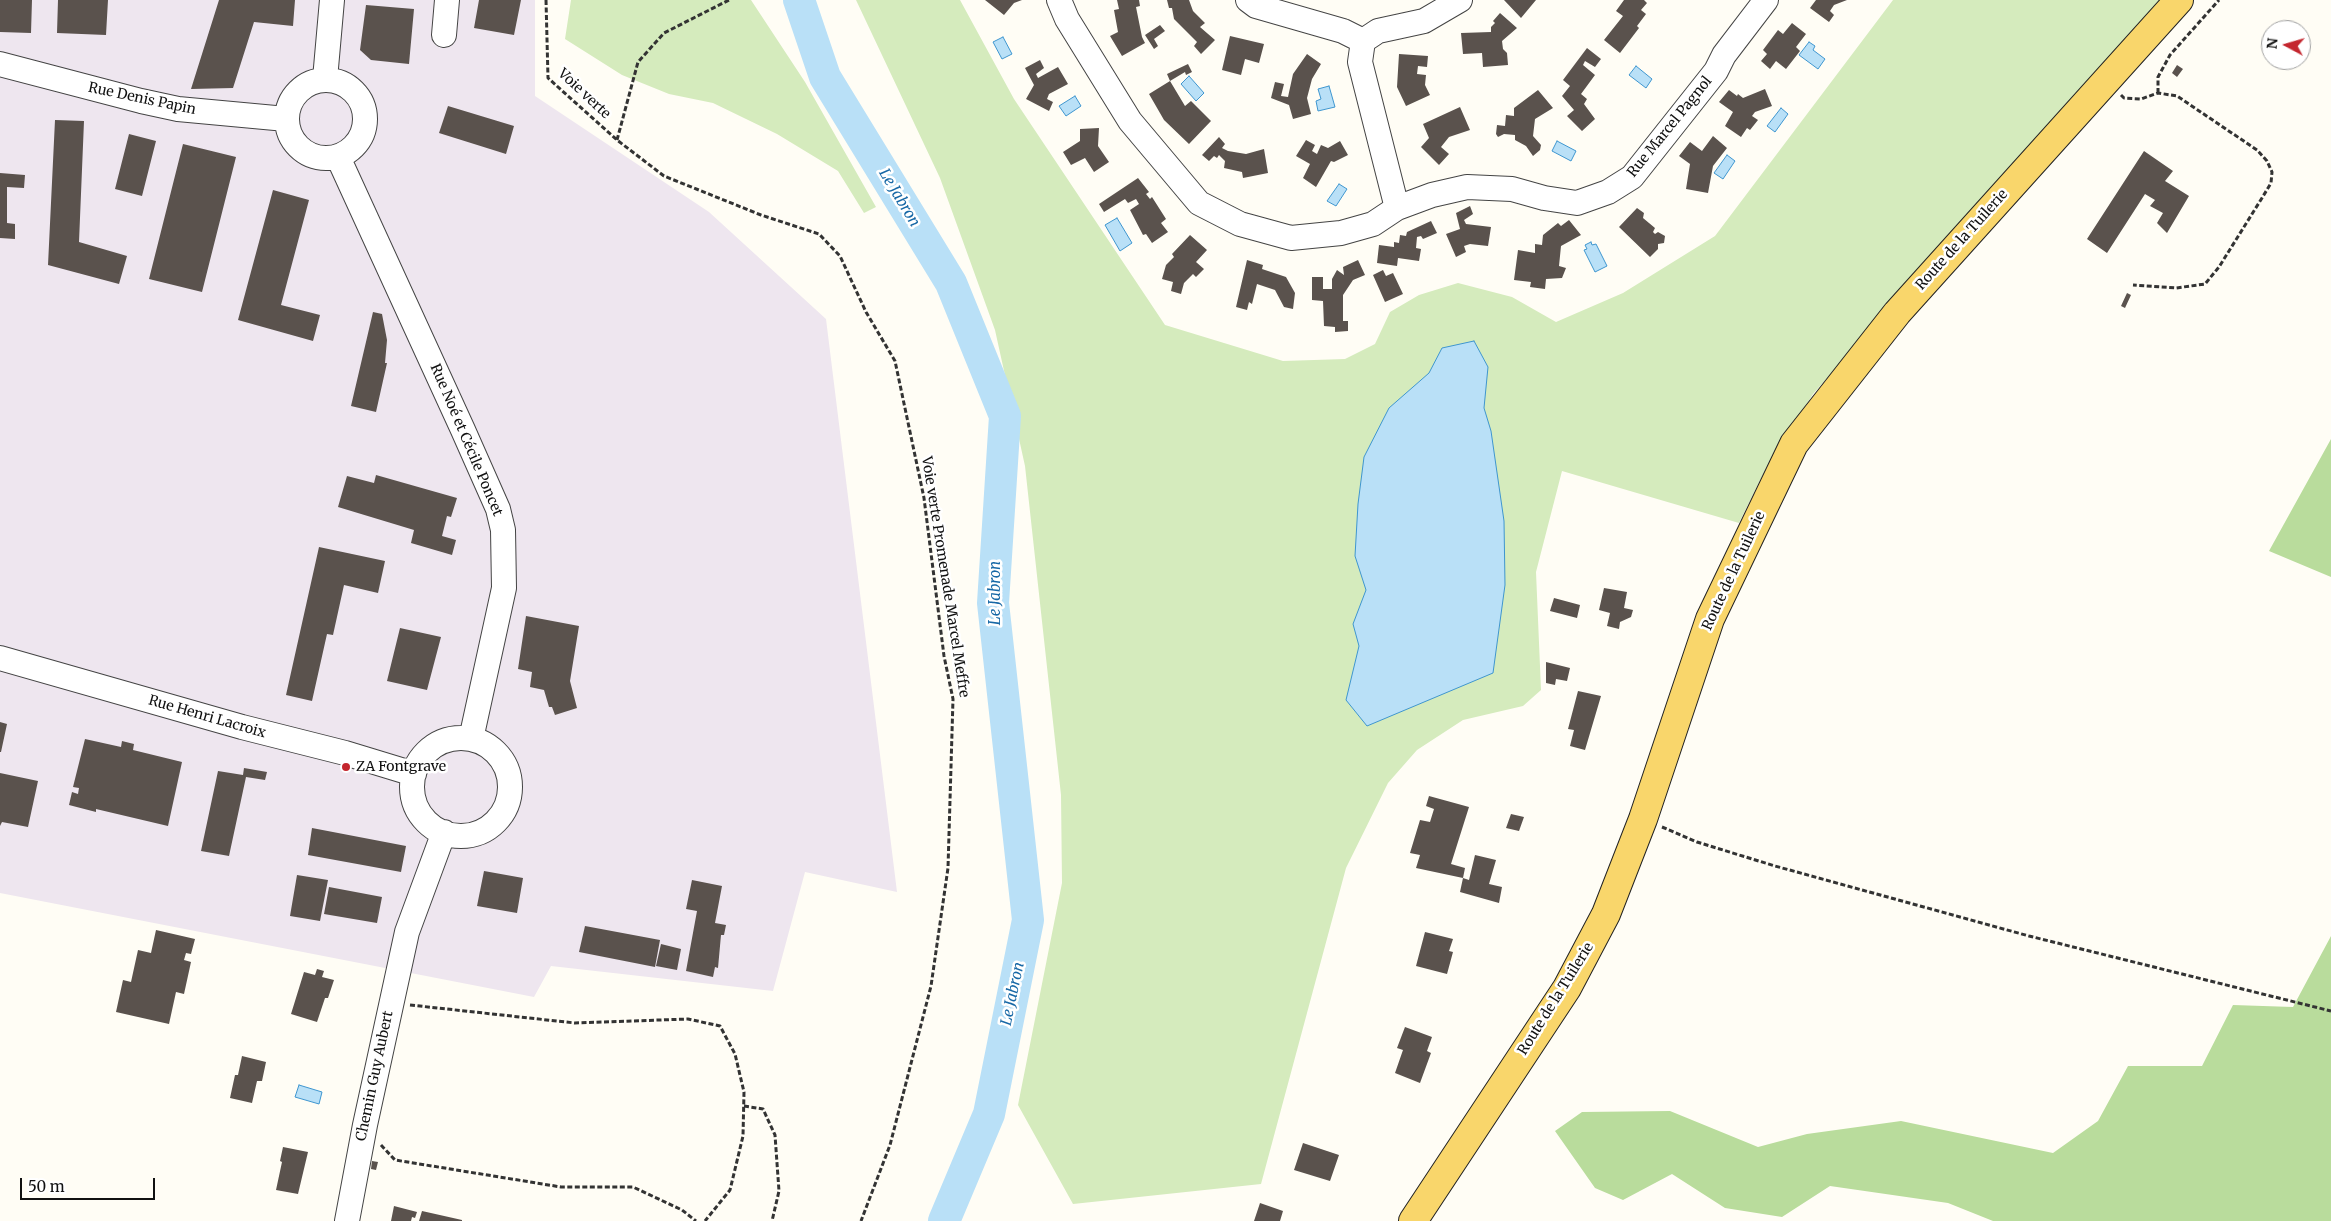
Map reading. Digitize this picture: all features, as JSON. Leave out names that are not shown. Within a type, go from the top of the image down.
[{"type":"main road","name":"Route de la Tuilerie","points":[[1413,1221],[1567,988],[1606,914],[1643,819],[1710,619],[1794,444],[1897,313],[2179,0]]},
{"type":"street","points":[[325,79],[332,0]]},
{"type":"street","points":[[444,35],[447,0]]},
{"type":"street","name":"Rue Marcel Pagnol","points":[[1059,0],[1067,19],[1130,120],[1199,203],[1240,224],[1291,238],[1341,233],[1373,224],[1397,208],[1432,195],[1467,187],[1512,189],[1544,198],[1577,203],[1608,192],[1632,177],[1716,71],[1724,55],[1766,0]]},
{"type":"street","points":[[1248,0],[1256,6],[1343,31],[1364,41]]},
{"type":"street","points":[[1397,208],[1373,120],[1360,62],[1364,41],[1378,31],[1424,21],[1460,0]]},
{"type":"street","name":"Rue Denis Papin","points":[[0,64],[150,103],[188,110],[286,120]]},
{"type":"street","points":[[325,79],[336,81],[353,90],[362,103],[366,117],[361,137],[348,152],[338,157],[318,158],[299,148],[288,130],[286,120],[288,109],[298,91],[315,81],[325,79]]},
{"type":"street","name":"Rue Noé et Cécile Poncet","points":[[338,157],[498,509],[503,530],[504,588],[471,739]]},
{"type":"street","name":"Rue Henri Lacroix","points":[[0,658],[242,727],[345,753],[414,774]]},
{"type":"street","points":[[461,738],[471,739],[490,748],[504,764],[510,784],[506,806],[494,823],[480,831],[464,835],[444,832],[427,821],[416,804],[413,784],[414,774],[424,755],[440,742],[461,738]]},
{"type":"street","name":"Chemin Guy Aubert","points":[[347,1221],[364,1126],[407,932],[444,832]]},
{"type":"path","name":"Voie verte","points":[[546,0],[548,78],[617,140]]},
{"type":"path","points":[[617,140],[638,62],[664,33],[729,0]]},
{"type":"path","points":[[2158,93],[2158,77],[2170,55],[2219,0]]},
{"type":"path","points":[[2103,84],[2124,98],[2141,99],[2158,93],[2178,96],[2256,150],[2267,161],[2272,172],[2271,184],[2219,267],[2205,284],[2176,288],[2132,285]]},
{"type":"path","name":"Voie verte Promenade Marcel Meffre","points":[[617,140],[664,176],[761,216],[819,234],[840,256],[866,312],[895,362],[924,498],[944,656],[953,699],[948,868],[931,986],[890,1145],[861,1221]]},
{"type":"path","points":[[1643,819],[1698,842],[1775,866],[2029,936],[2331,1011]]},
{"type":"path","points":[[392,994],[413,1007],[478,1014],[575,1023],[688,1019],[720,1026],[735,1054],[744,1092],[743,1136],[730,1190],[705,1221]]},
{"type":"path","points":[[744,1106],[763,1109],[775,1134],[779,1191],[772,1221]]},
{"type":"path","points":[[364,1126],[395,1160],[561,1187],[633,1187],[682,1210],[696,1221]]},
{"type":"shaded area","points":[[0,0],[535,0],[535,96],[709,212],[826,319],[897,892],[805,872],[773,991],[551,966],[534,997],[0,893]]},
{"type":"green space","points":[[571,0],[751,0],[805,82],[876,207],[864,213],[838,171],[777,134],[713,103],[669,94],[622,75],[565,39]]},
{"type":"green space","points":[[856,0],[960,0],[1014,99],[1165,325],[1283,361],[1345,359],[1375,344],[1390,312],[1419,295],[1458,283],[1512,297],[1556,322],[1623,293],[1715,236],[1893,0],[2165,0],[1953,235],[1813,394],[1766,468],[1739,523],[1562,471],[1536,572],[1541,690],[1523,706],[1463,720],[1417,750],[1388,783],[1346,868],[1261,1184],[1073,1204],[1018,1105],[1062,883],[1061,795],[1025,466],[995,330],[940,178]]},
{"type":"green space","points":[[2331,439],[2331,577],[2269,551]]},
{"type":"green space","points":[[2331,936],[2331,1221],[1993,1221],[1948,1203],[1830,1186],[1782,1217],[1725,1208],[1672,1174],[1623,1200],[1595,1188],[1555,1131],[1582,1112],[1670,1111],[1758,1147],[1807,1134],[1901,1121],[2053,1153],[2098,1121],[2128,1066],[2202,1066],[2233,1005],[2293,1007]]},
{"type":"water","points":[[1003,37],[1012,54],[1002,59],[993,42]]},
{"type":"water","points":[[1809,42],[1815,46],[1813,50],[1825,59],[1818,69],[1799,55]]},
{"type":"water","points":[[1636,66],[1652,79],[1646,88],[1629,75]]},
{"type":"water","points":[[1189,76],[1204,93],[1196,101],[1181,84]]},
{"type":"water","points":[[1329,86],[1335,107],[1318,111],[1316,101],[1321,99],[1318,89]]},
{"type":"water","points":[[1075,96],[1081,106],[1066,116],[1059,106]]},
{"type":"water","points":[[1781,108],[1788,114],[1775,132],[1767,126]]},
{"type":"water","points":[[1557,141],[1576,151],[1571,161],[1552,151]]},
{"type":"water","points":[[1727,155],[1735,161],[1723,179],[1714,173]]},
{"type":"water","points":[[1339,184],[1347,189],[1336,206],[1327,201]]},
{"type":"water","points":[[1117,218],[1132,243],[1120,251],[1105,225]]},
{"type":"water","points":[[1591,242],[1592,245],[1596,244],[1607,266],[1595,272],[1584,250],[1587,249],[1585,245]]},
{"type":"water","points":[[1474,341],[1488,367],[1484,408],[1491,431],[1504,521],[1505,585],[1493,673],[1367,726],[1346,700],[1359,646],[1353,624],[1366,590],[1355,556],[1358,504],[1364,457],[1389,408],[1429,373],[1442,348]]},
{"type":"water","points":[[299,1085],[322,1092],[319,1104],[295,1097]]},
{"type":"building","points":[[0,0],[32,0],[31,33],[0,32]]},
{"type":"building","points":[[58,0],[108,0],[106,35],[57,33]]},
{"type":"building","points":[[219,0],[295,0],[293,26],[254,22],[233,88],[191,89]]},
{"type":"building","points":[[479,0],[521,0],[514,35],[474,28]]},
{"type":"building","points":[[985,0],[1022,0],[1014,3],[1004,15]]},
{"type":"building","points":[[1117,0],[1139,0],[1140,6],[1136,7],[1145,43],[1122,56],[1110,36],[1118,32],[1114,10],[1119,9]]},
{"type":"building","points":[[1167,0],[1189,0],[1193,11],[1205,23],[1200,27],[1215,40],[1201,54],[1194,46],[1197,42],[1174,19],[1172,8],[1169,8]]},
{"type":"building","points":[[1504,0],[1536,0],[1521,18]]},
{"type":"building","points":[[1624,0],[1644,0],[1647,3],[1641,10],[1646,14],[1637,26],[1639,28],[1620,53],[1604,40],[1623,16],[1616,11]]},
{"type":"building","points":[[1816,0],[1847,0],[1834,5],[1830,11],[1834,15],[1829,22],[1810,8]]},
{"type":"building","points":[[366,5],[414,9],[409,64],[371,60],[360,50]]},
{"type":"building","points":[[1500,13],[1517,28],[1502,41],[1503,49],[1507,53],[1508,65],[1483,67],[1482,53],[1463,54],[1461,33],[1491,32],[1491,27],[1495,23],[1493,21]]},
{"type":"building","points":[[1792,23],[1806,34],[1796,47],[1800,51],[1786,69],[1776,61],[1770,69],[1761,61],[1767,54],[1763,50],[1778,30],[1783,34]]},
{"type":"building","points":[[1160,25],[1165,31],[1154,39],[1158,46],[1154,49],[1145,35]]},
{"type":"building","points":[[1230,36],[1264,44],[1259,63],[1245,59],[1241,75],[1222,70]]},
{"type":"building","points":[[1587,48],[1601,59],[1595,67],[1585,61],[1583,65],[1595,75],[1581,94],[1587,99],[1584,104],[1595,119],[1582,131],[1567,116],[1574,110],[1562,96],[1570,86],[1563,80]]},
{"type":"building","points":[[1307,54],[1321,64],[1312,79],[1307,98],[1311,114],[1293,119],[1289,105],[1271,98],[1275,82],[1284,84],[1281,96],[1288,97],[1293,74]]},
{"type":"building","points":[[1399,54],[1428,56],[1427,67],[1418,66],[1417,74],[1426,75],[1425,85],[1430,95],[1406,106],[1397,87]]},
{"type":"building","points":[[1040,60],[1044,68],[1036,74],[1038,78],[1058,67],[1068,84],[1049,94],[1047,99],[1053,102],[1049,111],[1026,99],[1034,85],[1025,68]]},
{"type":"building","points":[[1188,64],[1192,72],[1186,75],[1185,72],[1170,81],[1167,74]]},
{"type":"building","points":[[2177,65],[2183,69],[2177,77],[2172,73]]},
{"type":"building","points":[[1170,81],[1185,106],[1191,101],[1211,121],[1189,144],[1164,120],[1149,94]]},
{"type":"building","points":[[1765,89],[1772,106],[1755,112],[1752,116],[1758,120],[1750,130],[1747,128],[1741,137],[1725,126],[1733,112],[1719,102],[1729,90],[1743,98]]},
{"type":"building","points":[[1538,90],[1553,108],[1535,119],[1533,136],[1541,145],[1540,150],[1533,156],[1526,146],[1515,140],[1515,135],[1504,134],[1498,137],[1496,134],[1497,125],[1505,126],[1506,115],[1514,116],[1514,108]]},
{"type":"building","points":[[448,106],[514,126],[506,154],[439,133]]},
{"type":"building","points":[[1460,107],[1470,130],[1449,137],[1441,147],[1449,154],[1439,165],[1421,147],[1429,138],[1423,124]]},
{"type":"building","points":[[55,120],[84,121],[79,242],[127,256],[119,284],[48,265]]},
{"type":"building","points":[[1099,128],[1098,146],[1109,162],[1094,172],[1085,158],[1071,165],[1063,152],[1080,141],[1080,129]]},
{"type":"building","points":[[129,134],[156,141],[142,196],[115,189]]},
{"type":"building","points":[[1713,136],[1727,148],[1713,166],[1708,193],[1686,189],[1690,164],[1679,156],[1690,142],[1702,151]]},
{"type":"building","points":[[1219,137],[1225,144],[1222,148],[1228,151],[1246,154],[1264,149],[1268,173],[1243,178],[1242,172],[1224,168],[1225,161],[1219,155],[1217,158],[1214,156],[1209,161],[1202,155]]},
{"type":"building","points":[[1306,140],[1315,145],[1312,151],[1317,154],[1321,145],[1328,148],[1340,141],[1348,155],[1334,162],[1331,161],[1316,187],[1303,178],[1310,164],[1296,156]]},
{"type":"building","points":[[183,144],[236,157],[202,292],[149,279]]},
{"type":"building","points":[[2144,151],[2173,171],[2165,181],[2189,196],[2167,233],[2157,223],[2163,213],[2150,206],[2155,200],[2145,194],[2107,253],[2087,239]]},
{"type":"building","points":[[0,173],[25,175],[24,188],[7,187],[7,223],[15,224],[15,239],[0,238]]},
{"type":"building","points":[[1138,178],[1149,192],[1146,194],[1150,199],[1152,197],[1166,219],[1161,223],[1168,232],[1152,243],[1146,234],[1143,235],[1130,210],[1139,204],[1136,199],[1128,203],[1125,199],[1104,212],[1099,204]]},
{"type":"building","points":[[273,190],[309,200],[281,305],[320,315],[313,341],[238,320]]},
{"type":"building","points":[[1470,206],[1473,214],[1464,220],[1466,224],[1491,227],[1488,246],[1470,244],[1464,246],[1466,252],[1456,257],[1446,234],[1460,229],[1456,213]]},
{"type":"building","points":[[1637,208],[1644,213],[1643,218],[1655,228],[1653,232],[1655,234],[1658,232],[1665,236],[1664,243],[1658,244],[1658,249],[1650,257],[1619,227]]},
{"type":"building","points":[[1569,220],[1581,235],[1561,246],[1559,266],[1566,268],[1562,278],[1546,279],[1545,289],[1530,287],[1531,282],[1514,280],[1518,250],[1535,253],[1535,244],[1542,245],[1543,235],[1558,223],[1561,226]]},
{"type":"building","points":[[1431,221],[1437,233],[1423,239],[1421,236],[1417,237],[1416,248],[1421,249],[1419,261],[1398,258],[1397,266],[1377,263],[1379,245],[1394,247],[1394,242],[1399,243],[1400,235],[1406,236],[1407,232]]},
{"type":"building","points":[[1190,235],[1207,250],[1196,262],[1204,269],[1196,277],[1193,274],[1184,283],[1181,294],[1171,291],[1173,282],[1162,279],[1166,265],[1174,257],[1172,254]]},
{"type":"building","points":[[1247,260],[1263,265],[1262,269],[1286,277],[1295,293],[1293,309],[1284,307],[1275,290],[1257,284],[1252,304],[1249,302],[1247,310],[1236,307]]},
{"type":"building","points":[[1358,260],[1365,275],[1353,280],[1343,295],[1343,321],[1348,321],[1348,331],[1335,332],[1335,327],[1324,326],[1323,301],[1312,300],[1312,277],[1323,277],[1323,289],[1332,289],[1332,279],[1337,270],[1344,275],[1343,267]]},
{"type":"building","points":[[1383,270],[1386,276],[1393,273],[1403,294],[1385,302],[1373,275]]},
{"type":"building","points":[[2127,293],[2131,295],[2125,308],[2121,306]]},
{"type":"building","points":[[373,312],[382,314],[387,340],[385,363],[387,363],[376,412],[351,406]]},
{"type":"building","points":[[376,475],[457,498],[451,517],[447,516],[442,536],[456,540],[452,555],[411,543],[414,530],[338,507],[347,476],[374,483]]},
{"type":"building","points":[[319,547],[385,561],[378,593],[344,585],[333,635],[327,634],[312,701],[286,695]]},
{"type":"building","points":[[1604,588],[1627,592],[1624,608],[1633,610],[1631,617],[1620,622],[1619,629],[1607,626],[1610,613],[1599,610]]},
{"type":"building","points":[[1554,598],[1580,605],[1577,618],[1550,611]]},
{"type":"building","points":[[526,616],[579,626],[570,681],[577,708],[555,715],[552,707],[549,707],[544,690],[530,687],[532,672],[518,669]]},
{"type":"building","points":[[400,628],[441,637],[427,690],[387,681]]},
{"type":"building","points":[[1546,662],[1570,668],[1567,681],[1556,679],[1555,685],[1546,683]]},
{"type":"building","points":[[1578,691],[1601,696],[1585,750],[1570,746],[1574,730],[1568,729]]},
{"type":"building","points":[[0,722],[7,724],[1,752],[0,752]]},
{"type":"building","points":[[85,739],[121,747],[122,741],[134,744],[133,750],[182,762],[168,826],[96,809],[96,812],[69,805],[72,792],[78,794],[79,788],[73,787]]},
{"type":"building","points":[[244,768],[267,772],[265,780],[246,777],[229,856],[201,851],[218,771],[243,775]]},
{"type":"building","points":[[0,773],[38,781],[28,827],[2,822],[0,826]]},
{"type":"building","points":[[1429,796],[1469,807],[1451,864],[1465,868],[1463,878],[1416,868],[1420,855],[1410,853],[1420,820],[1430,822],[1434,809],[1426,806]]},
{"type":"building","points":[[1511,814],[1524,817],[1519,831],[1506,828]]},
{"type":"building","points":[[312,828],[406,846],[401,872],[308,855]]},
{"type":"building","points":[[1475,855],[1496,860],[1489,884],[1502,887],[1499,903],[1460,892],[1463,878],[1469,880]]},
{"type":"building","points":[[484,871],[523,878],[517,913],[477,906]]},
{"type":"building","points":[[297,875],[328,880],[320,921],[290,916]]},
{"type":"building","points":[[692,880],[722,886],[715,923],[726,925],[724,935],[721,935],[718,968],[715,967],[713,977],[686,971],[697,911],[686,909]]},
{"type":"building","points":[[329,887],[382,897],[377,923],[324,914]]},
{"type":"building","points":[[585,926],[660,940],[655,967],[579,952]]},
{"type":"building","points":[[156,930],[195,939],[191,954],[186,953],[184,960],[191,962],[184,994],[176,992],[169,1024],[116,1012],[123,980],[131,982],[138,950],[151,953]]},
{"type":"building","points":[[1425,932],[1453,939],[1449,951],[1453,952],[1447,974],[1416,966]]},
{"type":"building","points":[[661,944],[681,949],[677,970],[656,966]]},
{"type":"building","points":[[317,969],[324,971],[322,977],[334,980],[328,998],[325,998],[317,1022],[291,1014],[304,972],[315,975]]},
{"type":"building","points":[[1405,1027],[1432,1037],[1427,1051],[1431,1053],[1420,1083],[1395,1073],[1403,1050],[1397,1048]]},
{"type":"building","points":[[242,1056],[266,1062],[262,1081],[257,1081],[252,1103],[230,1098],[235,1075],[238,1075]]},
{"type":"building","points":[[1303,1143],[1339,1155],[1330,1181],[1294,1170]]},
{"type":"building","points":[[283,1147],[308,1152],[298,1194],[276,1190]]},
{"type":"building","points":[[372,1161],[378,1162],[376,1170],[371,1169]]},
{"type":"building","points":[[1260,1203],[1283,1211],[1280,1221],[1254,1221]]},
{"type":"building","points":[[394,1206],[417,1212],[415,1218],[412,1217],[411,1221],[391,1221]]},
{"type":"building","points":[[422,1211],[462,1220],[462,1221],[419,1221]]},
{"type":"waterway","name":"Le Jabron","points":[[799,0],[825,77],[951,283],[1005,416],[993,603],[1028,920],[989,1114],[944,1221]]},
{"type":"place","name":"ZA Fontgrave","points":[[346,767]]}]
